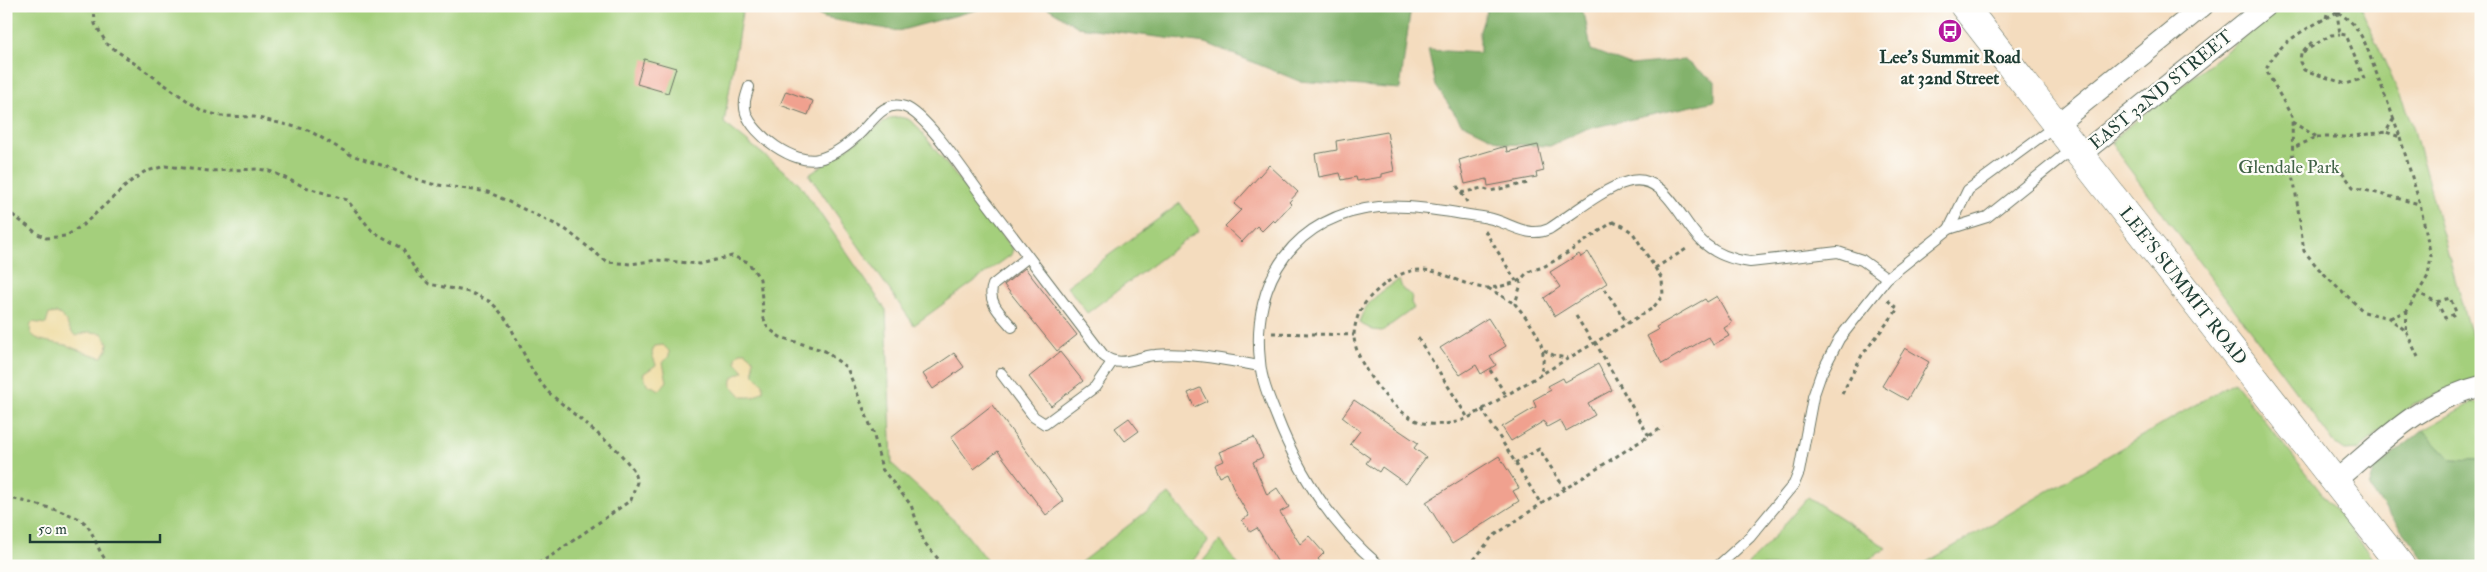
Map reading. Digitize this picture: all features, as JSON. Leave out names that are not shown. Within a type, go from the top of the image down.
[{"type":"main road","name":"LEE'S SUMMIT ROAD","points":[[1964,6],[2401,566]]},
{"type":"street","points":[[2056,124],[2203,6]]},
{"type":"street","name":"EAST 32ND STREET","points":[[2077,151],[2266,6]]},
{"type":"street","points":[[2335,481],[2416,413],[2456,392],[2481,386]]},
{"type":"lane","points":[[749,87],[744,102],[749,120],[773,144],[801,158],[815,160],[824,158],[857,136],[886,108],[895,105],[906,107],[916,113],[946,148],[1104,356],[1112,362],[1121,363],[1157,354],[1213,357],[1260,366]]},
{"type":"lane","points":[[1949,229],[1968,190],[2056,124]]},
{"type":"lane","points":[[1718,566],[1750,537],[1794,484],[1799,472],[1813,397],[1821,374],[1839,339],[1887,278],[1949,229],[1987,217],[2077,151]]},
{"type":"lane","points":[[1380,566],[1332,518],[1303,475],[1289,449],[1267,391],[1260,366],[1258,333],[1265,294],[1273,273],[1282,259],[1306,234],[1346,213],[1381,207],[1400,207],[1500,220],[1526,231],[1539,232],[1549,229],[1613,188],[1634,180],[1659,187],[1704,244],[1736,260],[1764,261],[1803,254],[1838,252],[1862,260],[1887,278]]},
{"type":"lane","points":[[1012,327],[994,305],[991,291],[993,285],[1028,256]]},
{"type":"lane","points":[[1001,373],[1034,417],[1045,424],[1095,387],[1112,362]]},
{"type":"path","points":[[94,6],[95,24],[107,44],[202,111],[221,116],[254,117],[308,130],[351,155],[410,177],[432,184],[488,192],[565,229],[607,262],[631,264],[657,260],[700,264],[732,256],[748,262],[760,279],[764,319],[768,328],[784,339],[825,351],[847,368],[873,432],[884,473],[911,505],[924,542],[944,566]]},
{"type":"path","points":[[2326,19],[2329,6]]},
{"type":"path","points":[[2336,6],[2340,34]]},
{"type":"path","points":[[2337,12],[2279,48],[2271,57],[2266,70],[2292,117],[2294,183],[2304,251],[2364,312],[2389,318],[2406,331],[2418,356]]},
{"type":"path","points":[[2337,12],[2350,20],[2358,30],[2368,49],[2394,118],[2420,204],[2431,256],[2428,276],[2407,311],[2406,331]]},
{"type":"path","points":[[2301,54],[2331,35],[2346,35],[2364,78],[2346,84],[2304,70],[2300,62],[2301,54],[2312,42]]},
{"type":"path","points":[[2386,132],[2394,118]]},
{"type":"path","points":[[2292,122],[2317,137]]},
{"type":"path","points":[[2293,148],[2317,137],[2345,138],[2386,132],[2400,137]]},
{"type":"path","points":[[6,210],[46,238],[66,236],[83,226],[130,182],[144,172],[165,166],[209,171],[258,169],[270,171],[305,187],[347,200],[372,230],[402,248],[418,274],[429,284],[469,292],[498,308],[508,322],[539,381],[557,401],[617,450],[633,469],[637,482],[631,500],[534,566]]},
{"type":"path","points":[[2342,172],[2353,187],[2420,204]]},
{"type":"path","points":[[1461,193],[1482,188],[1490,191],[1528,183]]},
{"type":"path","points":[[1457,186],[1470,207]]},
{"type":"path","points":[[1488,288],[1518,280],[1526,273],[1541,268],[1613,222],[1623,226],[1633,234],[1663,284],[1663,295],[1660,301],[1626,323],[1594,343],[1569,358],[1482,409],[1468,418],[1455,422],[1434,424],[1423,423],[1406,414],[1372,378],[1356,346],[1354,335],[1358,315],[1366,301],[1390,281],[1409,271],[1424,268],[1462,283],[1488,288],[1515,304],[1544,349],[1555,356],[1569,358]]},
{"type":"path","points":[[1483,227],[1521,284],[1515,304]]},
{"type":"path","points":[[1655,268],[1688,248]]},
{"type":"path","points":[[1605,288],[1626,323]]},
{"type":"path","points":[[1842,394],[1862,355],[1898,309],[1876,291]]},
{"type":"path","points":[[2418,293],[2437,302],[2445,318],[2455,314],[2456,312],[2450,298],[2437,302]]},
{"type":"path","points":[[2389,318],[2407,311]]},
{"type":"path","points":[[1576,316],[1649,436]]},
{"type":"path","points":[[1258,333],[1354,335]]},
{"type":"path","points":[[1418,338],[1468,418]]},
{"type":"path","points":[[1540,375],[1544,360],[1544,349]]},
{"type":"path","points":[[1490,370],[1506,395]]},
{"type":"path","points":[[1482,409],[1541,504]]},
{"type":"path","points":[[1469,566],[1492,536],[1664,427]]},
{"type":"path","points":[[1515,463],[1539,449],[1565,489]]},
{"type":"path","points":[[6,496],[80,518],[89,528],[98,550],[112,566]]},
{"type":"green space","points":[[6,6],[743,6],[724,123],[799,183],[886,310],[892,464],[959,525],[991,566],[6,566]]},
{"type":"green space","points":[[803,6],[991,6],[898,31],[824,18]]},
{"type":"green space","points":[[1045,6],[1411,6],[1400,89],[1299,81],[1206,43],[1078,27]]},
{"type":"green space","points":[[1488,6],[1578,6],[1585,17],[1591,50],[1630,65],[1684,60],[1715,81],[1715,101],[1586,129],[1550,146],[1505,144],[1461,123],[1436,86],[1428,50],[1480,53],[1480,31]]},
{"type":"green space","name":"Glendale Park","points":[[2284,6],[2360,6],[2412,123],[2468,326],[2481,357],[2481,377],[2413,404],[2358,450],[2345,451],[2335,444],[2119,155],[2113,143],[2119,134]]},
{"type":"green space","points":[[890,118],[908,119],[916,125],[1013,249],[1011,255],[914,325],[809,175]]},
{"type":"green space","points":[[1180,203],[1199,230],[1087,313],[1067,286]]},
{"type":"green space","points":[[1399,280],[1403,290],[1412,295],[1411,303],[1414,308],[1382,331],[1373,330],[1359,323],[1370,303],[1380,293]]},
{"type":"green space","points":[[2234,382],[2379,566],[1920,566]]},
{"type":"green space","points":[[2481,402],[2481,460],[2450,459],[2423,430],[2472,403]]},
{"type":"green space","points":[[2423,430],[2450,459],[2481,460],[2481,566],[2430,566],[2369,488],[2374,470]]},
{"type":"green space","points":[[1169,494],[1208,541],[1189,566],[1076,566]]},
{"type":"green space","points":[[1808,497],[1887,548],[1858,566],[1746,566]]},
{"type":"green space","points":[[1220,540],[1239,566],[1199,566]]},
{"type":"sand","points":[[57,313],[61,315],[76,336],[88,332],[102,333],[108,343],[107,350],[102,357],[63,344],[42,340],[32,334],[30,329],[32,322],[46,324],[49,314]]},
{"type":"sand","points":[[663,345],[669,351],[669,356],[663,363],[667,381],[660,390],[647,384],[643,374],[656,365],[652,353],[655,346]]},
{"type":"sand","points":[[740,352],[746,352],[753,359],[754,375],[763,384],[763,391],[753,397],[742,397],[732,386],[733,377],[744,371],[736,362],[736,357]]},
{"type":"building","points":[[644,59],[676,68],[668,93],[637,84]]},
{"type":"building","points":[[786,91],[813,101],[808,115],[780,105]]},
{"type":"building","points":[[1387,132],[1394,171],[1382,174],[1382,177],[1357,181],[1356,177],[1342,180],[1340,173],[1319,177],[1315,154],[1337,150],[1336,141]]},
{"type":"building","points":[[1538,145],[1544,171],[1536,173],[1537,177],[1488,186],[1487,179],[1465,184],[1459,160],[1506,146],[1507,152]]},
{"type":"building","points":[[1269,165],[1298,192],[1289,202],[1291,204],[1275,222],[1273,220],[1262,231],[1257,226],[1242,242],[1225,226],[1241,210],[1234,204]]},
{"type":"building","points":[[1588,252],[1607,283],[1555,316],[1544,298],[1560,287],[1550,272],[1579,254],[1581,257]]},
{"type":"building","points":[[1025,268],[1077,335],[1057,351],[1004,285]]},
{"type":"building","points":[[1717,296],[1732,323],[1724,328],[1729,336],[1713,345],[1709,337],[1662,364],[1647,336],[1658,330],[1656,327],[1705,299],[1707,302]]},
{"type":"building","points":[[1488,318],[1506,346],[1490,356],[1496,365],[1481,374],[1476,365],[1460,375],[1440,348]]},
{"type":"building","points":[[1905,348],[1929,362],[1907,400],[1882,386]]},
{"type":"building","points":[[1060,352],[1083,381],[1051,406],[1029,377]]},
{"type":"building","points":[[954,353],[964,367],[933,389],[923,374]]},
{"type":"building","points":[[1598,364],[1612,390],[1588,403],[1595,415],[1566,431],[1560,420],[1547,427],[1544,421],[1511,441],[1502,427],[1536,407],[1533,400],[1551,390],[1548,386],[1563,378],[1565,382]]},
{"type":"building","points":[[1200,388],[1207,401],[1194,407],[1188,393]]},
{"type":"building","points":[[1354,400],[1418,443],[1414,448],[1426,457],[1406,484],[1382,467],[1379,472],[1366,463],[1370,458],[1350,444],[1360,431],[1342,417]]},
{"type":"building","points":[[992,405],[1064,501],[1046,515],[998,451],[974,469],[951,437]]},
{"type":"building","points":[[1129,418],[1139,431],[1125,441],[1115,428]]},
{"type":"building","points":[[1254,437],[1263,457],[1253,462],[1267,495],[1277,488],[1289,507],[1280,512],[1300,544],[1309,536],[1324,553],[1318,559],[1323,566],[1280,566],[1257,528],[1250,532],[1242,520],[1249,516],[1236,494],[1227,473],[1219,477],[1214,465],[1223,461],[1219,452]]},
{"type":"building","points":[[1499,456],[1519,488],[1513,491],[1519,501],[1452,544],[1426,502]]},
{"type":"place","name":"Lee's Summit Road at 32nd Street","points":[[1950,31]]}]
